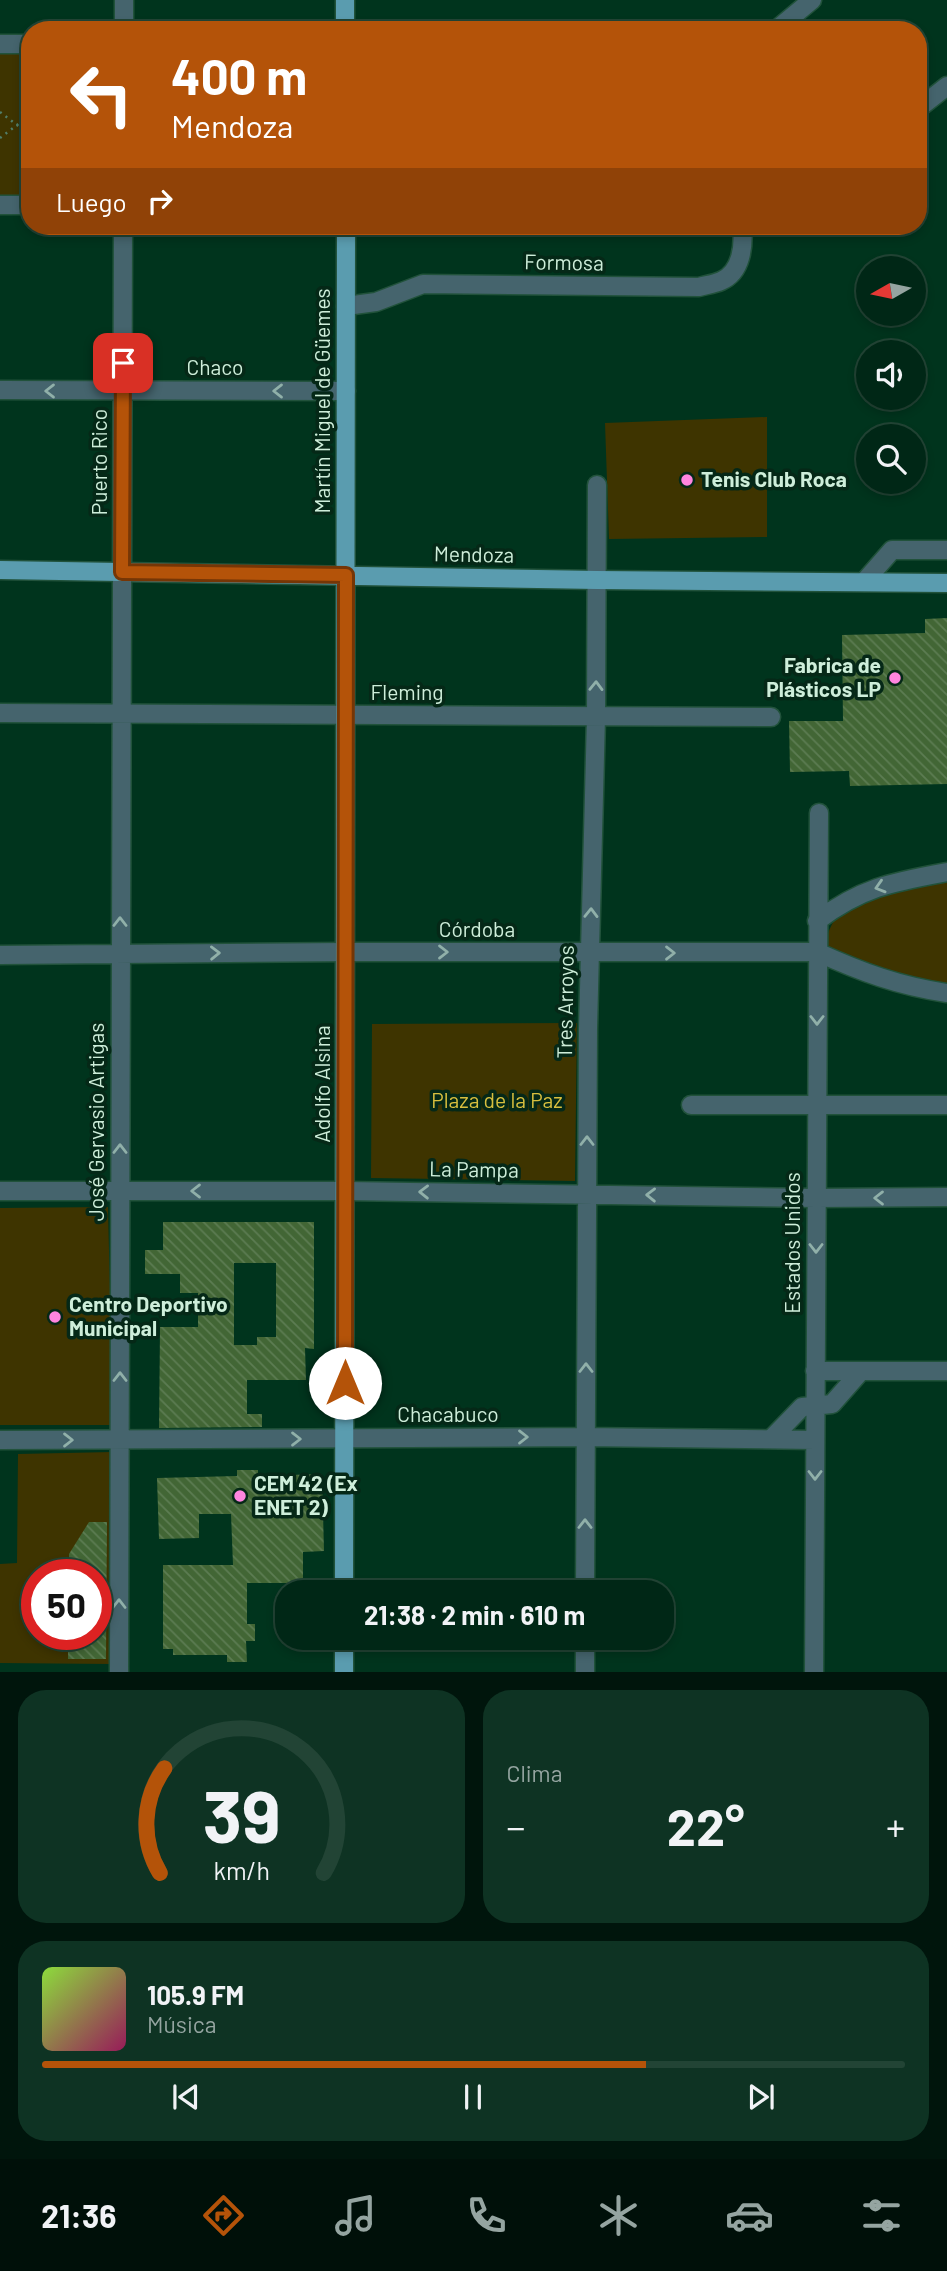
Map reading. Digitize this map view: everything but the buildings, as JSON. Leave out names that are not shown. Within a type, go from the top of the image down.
[{"type":"main road","points":[[345,0],[345,21]]},
{"type":"main road","name":"Martín Miguel de Güemes","points":[[346,235],[346,575]]},
{"type":"main road","name":"Mendoza","points":[[0,570],[947,583]]},
{"type":"main road","name":"Adolfo Alsina","points":[[344,1580],[346,575]]},
{"type":"main road","points":[[344,1650],[344,1672]]},
{"type":"street","points":[[124,0],[124,21]]},
{"type":"street","points":[[787,21],[812,0]]},
{"type":"street","points":[[0,44],[21,44]]},
{"type":"street","points":[[927,102],[947,86]]},
{"type":"street","points":[[0,205],[21,205]]},
{"type":"street","name":"Puerto Rico","points":[[122,572],[123,235]]},
{"type":"street","name":"Formosa","points":[[346,306],[376,302],[423,284],[699,287],[724,280],[737,265],[744,246],[743,235]]},
{"type":"street","name":"Chaco","points":[[0,390],[346,391]]},
{"type":"street","name":"Tres Arroyos","points":[[585,1580],[587,1194],[596,717],[597,485]]},
{"type":"street","points":[[864,582],[892,550],[947,550]]},
{"type":"street","name":"José Gervasio Artigas","points":[[119,1672],[122,572]]},
{"type":"street","name":"Fleming","points":[[0,713],[771,718]]},
{"type":"street","name":"Estados Unidos","points":[[814,1672],[819,813]]},
{"type":"street","points":[[817,921],[859,894],[882,886],[947,872]]},
{"type":"street","name":"Córdoba","points":[[0,955],[817,952],[870,976],[947,993]]},
{"type":"street","points":[[691,1105],[947,1105]]},
{"type":"street","name":"La Pampa","points":[[0,1191],[345,1191],[816,1198],[947,1197]]},
{"type":"street","points":[[815,1371],[947,1371]]},
{"type":"street","points":[[771,1439],[802,1407],[832,1404],[861,1371]]},
{"type":"street","name":"Chacabuco","points":[[0,1440],[585,1437],[815,1440]]},
{"type":"street","points":[[585,1650],[585,1672]]},
{"type":"path","points":[[0,112],[21,128]]},
{"type":"path","points":[[0,138],[21,122]]},
{"type":"green space","points":[[0,44],[21,44],[21,205],[0,205]]},
{"type":"green space","name":"Tenis Club Roca","points":[[767,417],[767,537],[609,539],[605,423]]},
{"type":"green space","points":[[947,875],[947,990],[895,981],[832,951],[825,943],[835,919],[849,904],[868,896]]},
{"type":"green space","name":"Plaza de la Paz","points":[[577,1023],[575,1181],[371,1178],[372,1024]]},
{"type":"green space","name":"Centro Deportivo Municipal","points":[[108,1207],[113,1425],[0,1425],[0,1208]]},
{"type":"green space","points":[[113,1452],[112,1664],[0,1663],[0,1564],[17,1563],[18,1454]]},
{"type":"place","name":"Tenis Club Roca","points":[[687,480]]},
{"type":"place","name":"Fabrica de Plásticos LP","points":[[895,678]]},
{"type":"place","name":"Centro Deportivo Municipal","points":[[55,1317]]},
{"type":"place","name":"CEM 42 (Ex ENET 2)","points":[[240,1496]]},
{"type":"route","points":[[123,363],[122,572],[346,575],[345,1383]]}]
